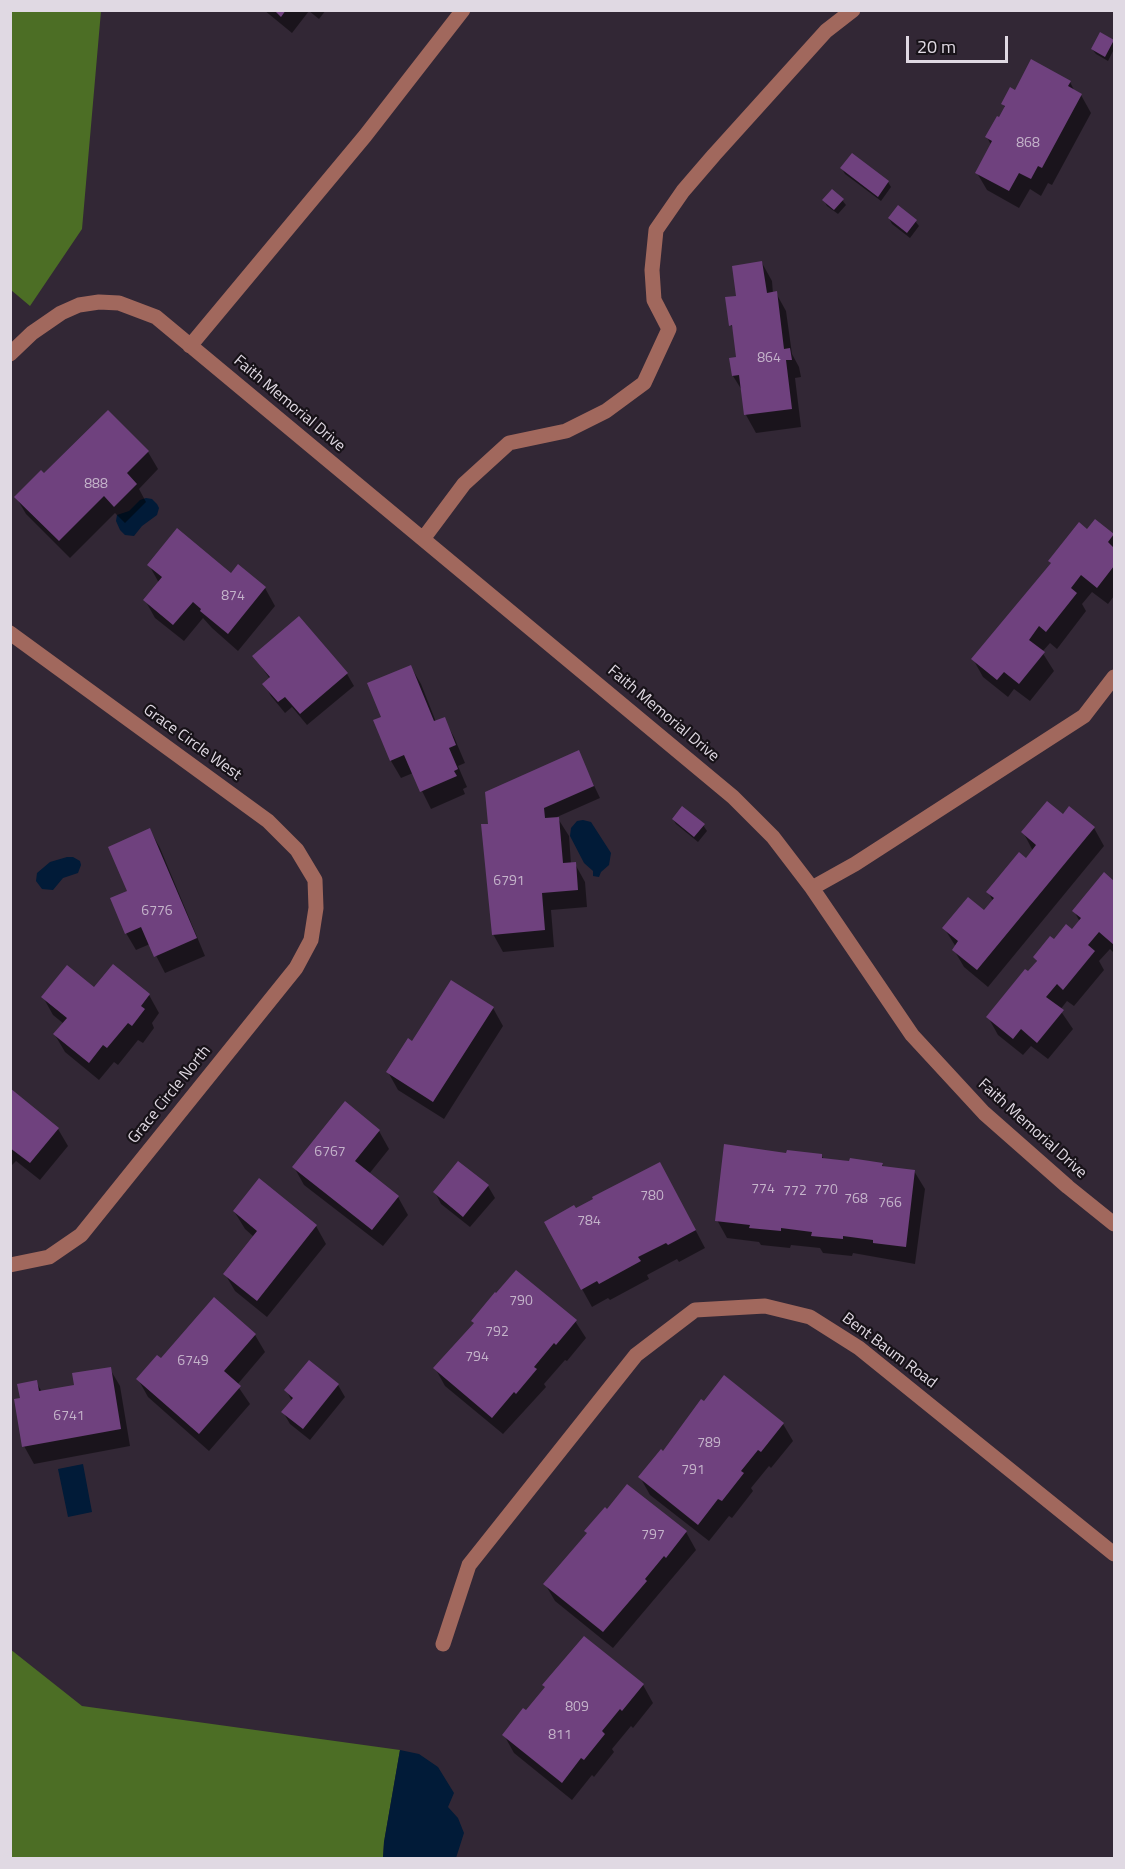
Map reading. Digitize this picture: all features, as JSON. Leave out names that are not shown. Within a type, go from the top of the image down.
[{"type":"street","points":[[190,345],[365,136],[463,10]]},
{"type":"street","points":[[423,539],[464,484],[509,443],[566,431],[606,411],[644,383],[669,329],[654,300],[652,270],[656,230],[683,191],[714,155],[826,31],[853,10]]},
{"type":"street","name":"Faith Memorial Drive","points":[[10,354],[32,333],[61,313],[78,305],[99,302],[119,303],[156,317],[734,797],[773,837],[812,888],[912,1035],[984,1113],[1114,1224]]},
{"type":"street","name":"Grace Circle West","points":[[10,633],[268,821],[297,850],[315,880],[316,908]]},
{"type":"street","points":[[812,888],[855,864],[1084,716],[1114,677]]},
{"type":"street","name":"Grace Circle North","points":[[11,1265],[49,1257],[81,1235],[296,968],[311,940],[316,908]]},
{"type":"street","name":"Bent Baum Road","points":[[443,1644],[469,1565],[636,1355],[696,1310],[765,1306],[810,1317],[859,1348],[1114,1554]]},
{"type":"green space","points":[[10,11],[101,11],[82,229],[30,306],[11,290]]},
{"type":"green space","points":[[10,1649],[82,1706],[400,1750],[383,1858],[11,1858]]},
{"type":"water","points":[[152,499],[157,504],[159,508],[157,515],[142,526],[134,536],[125,535],[116,521],[117,515],[129,511],[140,500]]},
{"type":"water","points":[[577,821],[591,822],[611,853],[609,865],[599,877],[593,876],[593,871],[584,863],[570,836],[571,828]]},
{"type":"water","points":[[67,857],[80,861],[78,873],[63,878],[53,890],[42,889],[36,881],[37,873],[50,862]]},
{"type":"water","points":[[83,1464],[92,1512],[68,1517],[58,1469]]},
{"type":"water","points":[[400,1750],[419,1754],[438,1767],[454,1793],[448,1807],[458,1818],[464,1833],[456,1858],[383,1858]]},
{"type":"building","points":[[274,10],[286,10],[281,17]]},
{"type":"building","points":[[1100,32],[1114,40],[1105,57],[1091,49]]},
{"type":"building","points":[[1031,59],[1071,81],[1068,86],[1082,94],[1042,168],[1038,166],[1031,179],[1019,173],[1009,191],[975,173],[992,141],[985,137],[1005,106],[1001,104],[1010,87],[1015,90]]},
{"type":"building","points":[[852,153],[889,181],[878,197],[840,168]]},
{"type":"building","points":[[832,189],[844,199],[834,210],[822,200]]},
{"type":"building","points":[[898,205],[917,220],[907,233],[888,218]]},
{"type":"building","points":[[762,261],[767,293],[777,291],[784,349],[790,348],[792,360],[786,360],[792,409],[744,415],[739,375],[732,376],[729,358],[736,357],[732,325],[729,326],[725,297],[736,296],[732,266]]},
{"type":"building","points":[[108,410],[149,451],[127,473],[137,484],[114,507],[104,496],[59,541],[14,497],[41,470],[44,473]]},
{"type":"building","points":[[1095,519],[1114,534],[1108,542],[1114,548],[1114,566],[1097,588],[1081,575],[1071,588],[1077,593],[1046,632],[1039,626],[1029,640],[1045,652],[1019,684],[1004,672],[997,680],[971,659],[1051,563],[1048,561],[1079,522],[1087,529]]},
{"type":"building","points":[[177,528],[231,573],[238,564],[266,587],[228,634],[200,611],[201,609],[193,602],[173,625],[143,600],[162,577],[147,565]]},
{"type":"building","points":[[299,616],[348,673],[300,714],[285,697],[278,702],[262,684],[270,677],[252,656]]},
{"type":"building","points":[[411,665],[434,721],[445,717],[456,745],[449,748],[458,769],[454,771],[457,776],[420,792],[404,755],[390,761],[373,720],[381,717],[367,683]]},
{"type":"building","points":[[579,750],[594,786],[544,808],[545,818],[559,817],[563,863],[576,862],[578,890],[542,893],[545,930],[492,935],[481,824],[488,824],[485,792]]},
{"type":"building","points":[[1047,801],[1063,814],[1069,806],[1095,827],[977,970],[952,950],[958,941],[942,928],[968,897],[984,910],[994,898],[986,892],[1019,852],[1026,858],[1036,845],[1021,832]]},
{"type":"building","points":[[682,806],[705,824],[694,837],[672,819]]},
{"type":"building","points":[[150,828],[197,938],[154,957],[141,927],[125,934],[110,898],[127,891],[108,847]]},
{"type":"building","points":[[1104,872],[1114,881],[1114,945],[1099,932],[1088,945],[1095,951],[1063,990],[1057,984],[1046,997],[1064,1010],[1037,1043],[1021,1029],[1013,1039],[986,1017],[1025,969],[1028,971],[1037,961],[1033,957],[1050,936],[1054,939],[1066,924],[1072,929],[1081,918],[1072,911]]},
{"type":"building","points":[[113,964],[150,994],[141,1006],[145,1009],[132,1026],[128,1023],[107,1048],[103,1045],[89,1063],[53,1034],[67,1018],[41,997],[67,965],[94,987]]},
{"type":"building","points":[[451,980],[494,1007],[433,1102],[386,1072],[408,1038],[412,1041]]},
{"type":"building","points":[[10,1088],[59,1128],[30,1163],[10,1148]]},
{"type":"building","points":[[345,1101],[380,1130],[355,1161],[399,1196],[372,1230],[292,1167]]},
{"type":"building","points":[[724,1144],[786,1153],[787,1150],[822,1154],[822,1158],[849,1161],[850,1158],[883,1163],[882,1166],[915,1170],[906,1247],[873,1243],[873,1240],[843,1236],[843,1239],[811,1236],[812,1232],[781,1228],[781,1231],[749,1228],[750,1225],[715,1221]]},
{"type":"building","points":[[458,1161],[489,1185],[463,1217],[433,1192]]},
{"type":"building","points":[[660,1162],[696,1230],[638,1257],[641,1261],[599,1284],[597,1281],[581,1290],[544,1222],[574,1205],[576,1208],[593,1199],[592,1197]]},
{"type":"building","points":[[259,1178],[317,1225],[257,1301],[223,1274],[257,1231],[233,1211]]},
{"type":"building","points":[[516,1270],[577,1320],[534,1367],[537,1369],[516,1394],[514,1392],[492,1418],[433,1368],[474,1323],[471,1321]]},
{"type":"building","points":[[214,1297],[256,1334],[224,1371],[241,1386],[199,1434],[136,1379],[157,1355],[161,1358]]},
{"type":"building","points":[[309,1360],[339,1384],[303,1429],[281,1412],[293,1398],[284,1390]]},
{"type":"building","points":[[111,1367],[121,1429],[22,1447],[14,1399],[20,1398],[17,1384],[37,1380],[39,1391],[74,1385],[72,1373]]},
{"type":"building","points":[[724,1375],[784,1423],[761,1452],[758,1450],[741,1471],[744,1473],[722,1501],[718,1499],[698,1525],[638,1477],[661,1449],[663,1451],[701,1399],[704,1401]]},
{"type":"building","points":[[627,1484],[687,1531],[603,1632],[543,1584],[587,1533],[584,1531],[605,1507],[607,1509]]},
{"type":"building","points":[[584,1636],[644,1684],[622,1711],[620,1709],[602,1731],[605,1734],[584,1760],[581,1758],[562,1783],[502,1735],[523,1708],[526,1710],[545,1687],[542,1685]]}]
